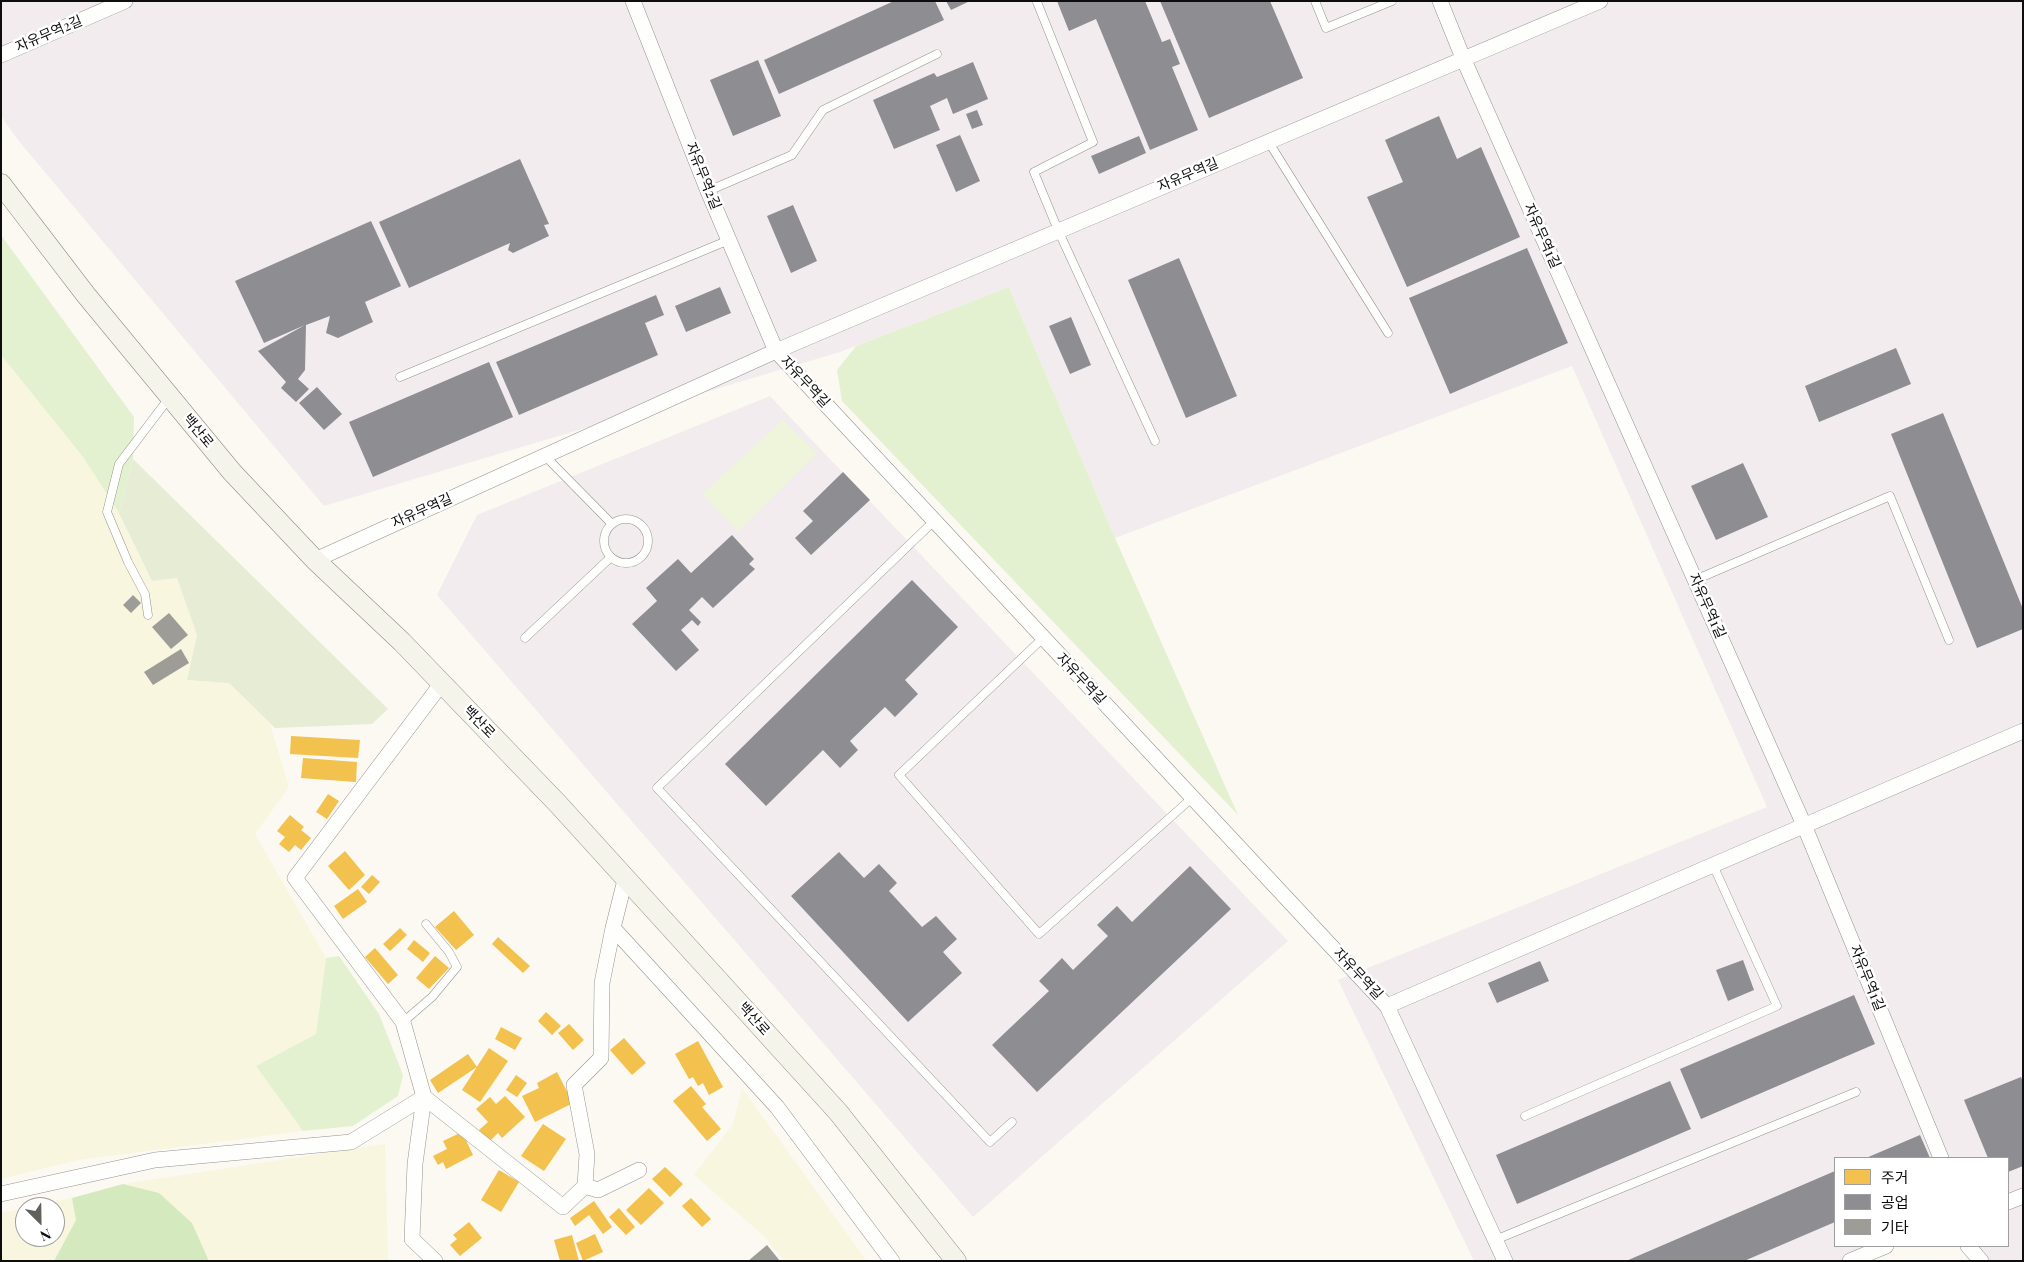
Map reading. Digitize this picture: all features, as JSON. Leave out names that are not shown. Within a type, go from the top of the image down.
[{"type":"main road","name":"백산로","points":[[1,184],[86,294],[232,472],[315,560],[402,642],[559,805],[838,1112],[956,1261]]},
{"type":"street","name":"자유무역2길","points":[[1,55],[125,1]]},
{"type":"street","name":"자유무역2길","points":[[632,1],[708,191],[776,350]]},
{"type":"street","points":[[1440,1],[1463,58]]},
{"type":"street","name":"자유무역길","points":[[315,560],[776,350],[1600,1]]},
{"type":"street","name":"자유무역1길","points":[[1463,58],[1804,825],[1941,1157]]},
{"type":"street","name":"자유무역길","points":[[776,350],[1387,1006],[1505,1261]]},
{"type":"street","points":[[435,1261],[412,1239],[415,1164],[424,1098],[403,1022],[294,878],[442,683]]},
{"type":"street","points":[[1387,1006],[2023,731]]},
{"type":"street","points":[[424,1098],[562,1207],[585,1186],[587,1154],[574,1086],[601,1058],[602,982],[612,928],[626,880]]},
{"type":"street","points":[[612,928],[777,1107],[892,1261]]},
{"type":"street","points":[[1,1194],[155,1160],[351,1142],[424,1098]]},
{"type":"street","points":[[585,1186],[598,1190],[640,1170]]},
{"type":"street","points":[[2009,1202],[2023,1196]]},
{"type":"street","points":[[1850,1261],[1884,1247]]},
{"type":"street","points":[[1969,1247],[1981,1261]]},
{"type":"lane","points":[[1315,1],[1326,28],[1392,1]]},
{"type":"lane","points":[[1037,2],[1093,142],[1034,172],[1058,230],[1155,441]]},
{"type":"lane","points":[[708,191],[792,155],[823,110],[937,54]]},
{"type":"lane","points":[[1268,141],[1388,333]]},
{"type":"lane","points":[[400,376],[729,240]]},
{"type":"lane","points":[[148,615],[145,594],[128,562],[107,512],[119,464],[170,397]]},
{"type":"lane","points":[[544,455],[612,524]]},
{"type":"lane","points":[[1695,580],[1890,496],[1949,640]]},
{"type":"lane","points":[[625,519],[638,522],[647,534],[648,541],[644,554],[631,562],[624,562],[611,557],[604,544],[607,530],[612,524],[625,519]]},
{"type":"lane","points":[[934,521],[657,788],[990,1142],[1012,1122]]},
{"type":"lane","points":[[525,638],[611,557]]},
{"type":"lane","points":[[1043,638],[899,775],[1039,934],[1192,798]]},
{"type":"lane","points":[[1525,1116],[1777,1006],[1713,865]]},
{"type":"lane","points":[[403,1022],[432,997],[457,967],[449,952],[426,924]]},
{"type":"lane","points":[[1495,1240],[1856,1092]]},
{"type":"shaded area","points":[[1,1],[2023,1],[2023,1261],[1977,1261],[1970,1247],[2009,1247],[2009,1157],[1834,1157],[1834,1247],[1874,1247],[1838,1261],[1474,1261],[1338,980],[1767,807],[1572,366],[1115,538],[1009,287],[840,352],[324,506],[18,140],[1,116]]},
{"type":"shaded area","points":[[1,355],[83,457],[119,513],[152,581],[177,578],[197,635],[187,680],[229,683],[270,724],[289,787],[255,834],[326,958],[316,1034],[256,1066],[303,1131],[78,1160],[1,1179]]},
{"type":"shaded area","points":[[770,396],[1288,941],[973,1217],[437,595],[477,515]]},
{"type":"shaded area","points":[[742,1088],[867,1261],[784,1261],[765,1237],[694,1175],[733,1124]]},
{"type":"shaded area","points":[[385,1144],[388,1261],[209,1261],[192,1223],[159,1193],[123,1184]]},
{"type":"shaded area","points":[[72,1198],[76,1220],[65,1240],[65,1199]]},
{"type":"shaded area","points":[[15,1210],[15,1247],[62,1247],[54,1261],[1,1261],[1,1213]]},
{"type":"green space","points":[[1,235],[134,417],[133,459],[119,513],[83,457],[1,355]]},
{"type":"green space","points":[[1009,287],[1115,538],[1238,815],[842,401],[837,370],[856,346]]},
{"type":"green space","points":[[783,420],[817,453],[738,531],[702,494]]},
{"type":"green space","points":[[133,459],[388,709],[372,724],[275,728],[229,683],[187,680],[197,635],[177,578],[152,581],[119,513]]},
{"type":"green space","points":[[339,956],[379,1014],[403,1075],[398,1096],[353,1126],[303,1131],[256,1066],[316,1034],[326,958]]},
{"type":"green space","points":[[123,1184],[159,1193],[192,1223],[209,1261],[54,1261],[62,1247],[65,1247],[65,1240],[76,1220],[72,1198]]},
{"type":"building: 주거","points":[[291,736],[360,740],[358,758],[290,754]]},
{"type":"building: 주거","points":[[303,758],[357,762],[356,782],[301,778]]},
{"type":"building: 주거","points":[[328,794],[339,801],[327,819],[316,812]]},
{"type":"building: 주거","points":[[290,815],[304,827],[301,830],[311,838],[301,850],[295,845],[289,852],[279,844],[285,837],[277,831]]},
{"type":"building: 주거","points":[[345,851],[365,875],[349,890],[328,866]]},
{"type":"building: 주거","points":[[372,875],[380,882],[369,894],[361,887]]},
{"type":"building: 주거","points":[[358,889],[367,902],[343,919],[334,906]]},
{"type":"building: 주거","points":[[454,911],[474,935],[456,950],[435,927]]},
{"type":"building: 주거","points":[[400,928],[407,935],[390,951],[383,944]]},
{"type":"building: 주거","points":[[498,937],[530,966],[523,973],[492,944]]},
{"type":"building: 주거","points":[[414,940],[430,953],[423,962],[407,949]]},
{"type":"building: 주거","points":[[375,948],[398,975],[388,984],[365,957]]},
{"type":"building: 주거","points":[[435,956],[449,968],[429,989],[416,978]]},
{"type":"building: 주거","points":[[546,1012],[561,1026],[552,1035],[538,1021]]},
{"type":"building: 주거","points":[[569,1024],[584,1040],[573,1050],[558,1033]]},
{"type":"building: 주거","points":[[501,1027],[522,1038],[515,1050],[495,1039]]},
{"type":"building: 주거","points":[[624,1038],[646,1063],[632,1075],[610,1050]]},
{"type":"building: 주거","points":[[698,1041],[723,1087],[709,1095],[703,1083],[698,1086],[693,1077],[689,1079],[675,1054]]},
{"type":"building: 주거","points":[[489,1048],[508,1061],[480,1102],[462,1090]]},
{"type":"building: 주거","points":[[468,1054],[477,1067],[438,1093],[430,1080]]},
{"type":"building: 주거","points":[[557,1072],[573,1103],[535,1122],[522,1096],[539,1088],[537,1083]]},
{"type":"building: 주거","points":[[516,1075],[527,1083],[517,1097],[506,1090]]},
{"type":"building: 주거","points":[[691,1086],[706,1104],[702,1107],[721,1129],[707,1141],[673,1101]]},
{"type":"building: 주거","points":[[505,1096],[525,1117],[502,1138],[498,1133],[490,1141],[479,1130],[488,1122],[476,1109],[490,1097],[496,1104]]},
{"type":"building: 주거","points":[[543,1124],[566,1139],[544,1171],[521,1156]]},
{"type":"building: 주거","points":[[462,1132],[473,1155],[446,1169],[443,1162],[438,1165],[433,1156],[447,1149],[443,1141]]},
{"type":"building: 주거","points":[[665,1167],[683,1184],[670,1197],[652,1179]]},
{"type":"building: 주거","points":[[499,1170],[519,1182],[501,1212],[481,1200]]},
{"type":"building: 주거","points":[[649,1188],[664,1203],[641,1225],[626,1210]]},
{"type":"building: 주거","points":[[691,1198],[711,1219],[702,1227],[682,1206]]},
{"type":"building: 주거","points":[[594,1201],[612,1227],[603,1234],[589,1215],[575,1226],[570,1218]]},
{"type":"building: 주거","points":[[619,1208],[635,1227],[626,1235],[609,1217]]},
{"type":"building: 주거","points":[[469,1222],[482,1238],[460,1256],[450,1245],[457,1239],[453,1235]]},
{"type":"building: 주거","points":[[595,1234],[603,1252],[583,1261],[576,1243]]},
{"type":"building: 주거","points":[[572,1235],[579,1261],[560,1261],[554,1240]]},
{"type":"building: 공업","points":[[894,1],[935,1],[944,20],[779,94],[764,60]]},
{"type":"building: 공업","points":[[946,1],[970,1],[951,10]]},
{"type":"building: 공업","points":[[1057,1],[1145,1],[1162,42],[1170,39],[1180,64],[1172,67],[1198,130],[1150,150],[1096,19],[1069,31]]},
{"type":"building: 공업","points":[[1160,1],[1270,1],[1303,78],[1209,118]]},
{"type":"building: 공업","points":[[758,60],[781,116],[733,136],[710,80]]},
{"type":"building: 공업","points":[[973,62],[988,99],[953,114],[947,98],[930,106],[940,130],[894,149],[873,100],[934,73],[937,77]]},
{"type":"building: 공업","points":[[977,110],[983,125],[972,129],[966,114]]},
{"type":"building: 공업","points":[[1439,116],[1457,159],[1481,147],[1520,237],[1407,287],[1367,197],[1403,182],[1385,140]]},
{"type":"building: 공업","points":[[960,135],[980,181],[956,192],[936,145]]},
{"type":"building: 공업","points":[[1139,136],[1146,153],[1099,174],[1091,156]]},
{"type":"building: 공업","points":[[520,159],[549,224],[544,225],[549,236],[513,253],[508,250],[510,243],[409,288],[379,222]]},
{"type":"building: 공업","points":[[793,205],[817,261],[791,273],[767,216]]},
{"type":"building: 공업","points":[[371,221],[401,286],[365,302],[373,322],[338,338],[326,333],[330,316],[306,325],[305,370],[298,379],[309,389],[296,402],[281,388],[286,382],[258,351],[305,325],[264,343],[235,281]]},
{"type":"building: 공업","points":[[1527,248],[1568,343],[1450,394],[1409,298]]},
{"type":"building: 공업","points":[[1179,258],[1237,396],[1186,418],[1128,280]]},
{"type":"building: 공업","points":[[720,287],[731,313],[686,332],[675,306]]},
{"type":"building: 공업","points":[[656,295],[664,315],[645,323],[658,355],[519,415],[496,362]]},
{"type":"building: 공업","points":[[1071,317],[1091,365],[1070,374],[1049,326]]},
{"type":"building: 공업","points":[[1896,348],[1911,384],[1819,422],[1805,386]]},
{"type":"building: 공업","points":[[489,362],[513,417],[373,477],[349,422]]},
{"type":"building: 공업","points":[[317,387],[342,414],[324,430],[299,403]]},
{"type":"building: 공업","points":[[1943,413],[2023,609],[2023,629],[1977,648],[1891,434]]},
{"type":"building: 공업","points":[[1743,463],[1768,517],[1716,540],[1691,486]]},
{"type":"building: 공업","points":[[843,472],[870,500],[811,555],[795,538],[813,521],[803,511]]},
{"type":"building: 공업","points":[[732,535],[754,559],[749,564],[755,569],[713,608],[702,597],[689,610],[701,622],[698,626],[692,620],[681,630],[699,650],[676,671],[632,624],[657,601],[646,588],[678,559],[691,573]]},
{"type":"building: 공업","points":[[912,580],[958,627],[905,680],[918,694],[895,717],[885,707],[850,741],[858,750],[840,768],[823,750],[766,806],[725,764]]},
{"type":"building: 공업","points":[[839,852],[864,878],[879,864],[897,883],[889,891],[922,927],[936,916],[957,939],[943,952],[962,973],[908,1022],[791,896]]},
{"type":"building: 공업","points":[[1190,866],[1231,909],[1037,1092],[992,1045],[1049,991],[1039,981],[1062,958],[1073,970],[1108,936],[1097,925],[1117,906],[1132,922]]},
{"type":"building: 공업","points":[[1743,960],[1754,990],[1728,1001],[1716,970]]},
{"type":"building: 공업","points":[[1540,961],[1549,981],[1497,1003],[1488,983]]},
{"type":"building: 공업","points":[[1854,995],[1875,1044],[1701,1119],[1680,1069]]},
{"type":"building: 공업","points":[[2021,1077],[2023,1082],[2023,1166],[2009,1172],[2009,1157],[1988,1157],[1964,1100]]},
{"type":"building: 공업","points":[[1670,1081],[1691,1129],[1517,1204],[1496,1155]]},
{"type":"building: 공업","points":[[1920,1135],[1930,1157],[1868,1157]]},
{"type":"building: 공업","points":[[1834,1171],[1834,1222],[1744,1261],[1626,1261]]},
{"type":"building: 기타","points":[[133,595],[141,603],[131,613],[123,605]]},
{"type":"building: 기타","points":[[169,613],[188,635],[171,649],[152,627]]},
{"type":"building: 기타","points":[[181,649],[189,663],[153,685],[144,672]]},
{"type":"building: 기타","points":[[767,1245],[780,1261],[748,1261]]}]
